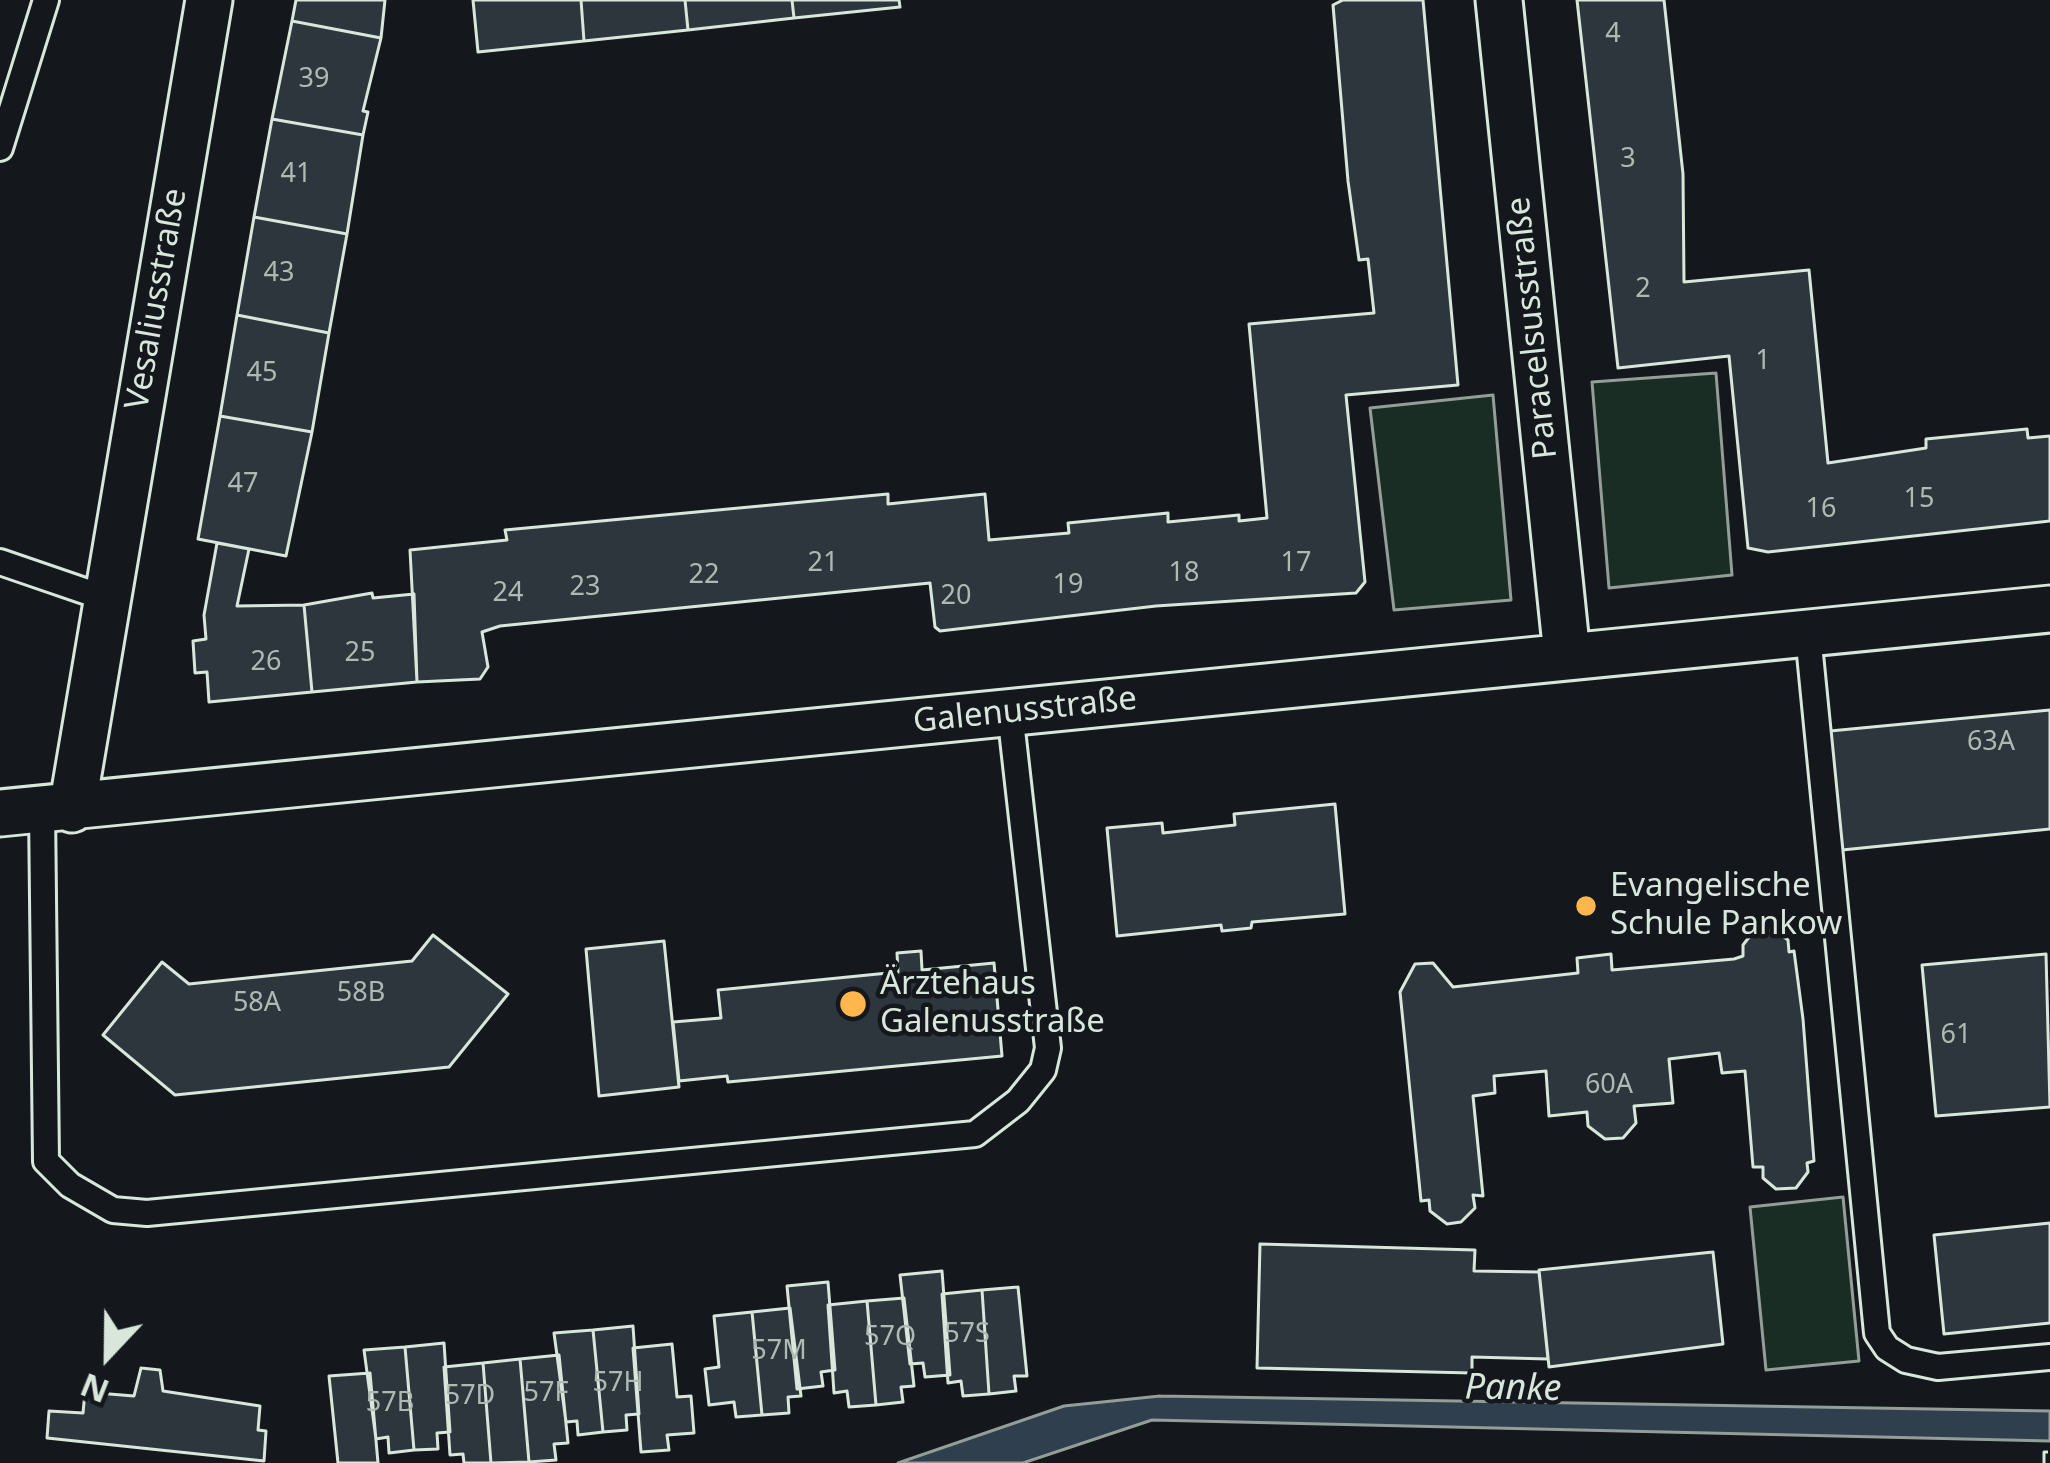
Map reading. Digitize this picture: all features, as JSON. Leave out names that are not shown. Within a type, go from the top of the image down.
[{"type":"street","name":"Vesaliusstraße","points":[[38,810],[105,598],[209,0]]},
{"type":"street","name":"Paracelsusstraße","points":[[1499,0],[1568,655]]},
{"type":"street","name":"Galenusstraße","points":[[38,810],[2050,609]]},
{"type":"lane","points":[[0,148],[46,0]]},
{"type":"lane","points":[[0,562],[105,598]]},
{"type":"lane","points":[[1808,634],[1877,1333],[1887,1348],[1906,1360],[1937,1366],[2050,1357]]},
{"type":"lane","points":[[38,810],[46,1161],[70,1185],[113,1210],[147,1214],[951,1137],[975,1134],[1018,1101],[1043,1070],[1048,1048],[1010,712]]},
{"type":"green space","points":[[1716,373],[1732,575],[1609,588],[1592,382]]},
{"type":"green space","points":[[1493,395],[1511,600],[1394,610],[1370,408]]},
{"type":"green space","points":[[1843,1197],[1859,1361],[1766,1370],[1750,1207]]},
{"type":"water","points":[[1160,1396],[2050,1411],[2050,1441],[1152,1420],[1023,1463],[898,1463],[1064,1406]]},
{"type":"building","points":[[296,0],[385,0],[381,38],[292,21]]},
{"type":"building","points":[[473,0],[581,0],[584,41],[478,52]]},
{"type":"building","points":[[581,0],[685,0],[688,30],[584,41]]},
{"type":"building","points":[[685,0],[792,0],[794,18],[688,30]]},
{"type":"building","points":[[792,0],[899,0],[900,7],[794,18]]},
{"type":"building","points":[[1343,0],[1423,0],[1458,385],[1346,395],[1365,582],[1356,593],[1156,606],[940,631],[935,627],[930,583],[500,626],[482,632],[488,667],[480,679],[417,682],[410,550],[507,540],[505,530],[888,494],[888,504],[985,494],[989,540],[1069,533],[1068,523],[1168,513],[1168,522],[1239,515],[1239,521],[1267,518],[1249,324],[1374,313],[1368,259],[1359,260],[1348,181],[1333,5]]},
{"type":"building","points":[[1577,0],[1664,0],[1683,174],[1684,282],[1809,270],[1828,463],[1926,448],[1926,439],[2027,429],[2028,438],[2050,436],[2050,521],[1768,552],[1748,548],[1729,356],[1618,368]]},
{"type":"building","points":[[292,21],[381,38],[363,111],[368,112],[363,135],[272,119]]},
{"type":"building","points":[[272,119],[363,135],[347,234],[254,217]]},
{"type":"building","points":[[254,217],[347,234],[329,333],[237,315]]},
{"type":"building","points":[[237,315],[329,333],[312,432],[220,416]]},
{"type":"building","points":[[220,416],[312,432],[286,556],[198,539]]},
{"type":"building","points":[[217,543],[249,549],[237,606],[304,605],[312,692],[209,702],[207,672],[195,673],[193,641],[206,639],[204,615]]},
{"type":"building","points":[[372,593],[373,598],[414,594],[417,682],[312,692],[304,605]]},
{"type":"building","points":[[2050,710],[2050,829],[1842,850],[1830,731]]},
{"type":"building","points":[[1335,804],[1345,914],[1252,922],[1251,928],[1222,931],[1221,925],[1117,936],[1107,828],[1162,823],[1163,833],[1235,825],[1234,814]]},
{"type":"building","points":[[1774,930],[1788,940],[1789,952],[1794,951],[1803,1019],[1814,1161],[1807,1163],[1808,1172],[1796,1188],[1776,1189],[1763,1178],[1763,1167],[1753,1167],[1745,1071],[1722,1073],[1719,1053],[1669,1059],[1673,1103],[1634,1106],[1636,1123],[1623,1138],[1605,1139],[1588,1126],[1587,1112],[1549,1116],[1546,1071],[1494,1076],[1495,1093],[1473,1096],[1483,1196],[1473,1195],[1475,1208],[1461,1222],[1447,1224],[1430,1211],[1429,1200],[1421,1201],[1400,992],[1415,964],[1433,963],[1453,987],[1578,973],[1577,958],[1611,954],[1612,970],[1734,959],[1743,956],[1743,945],[1753,932]]},
{"type":"building","points":[[433,935],[508,994],[449,1067],[175,1095],[103,1035],[162,962],[189,984],[412,961]]},
{"type":"building","points":[[664,941],[679,1087],[599,1096],[586,949]]},
{"type":"building","points":[[921,951],[922,970],[994,963],[1002,1056],[728,1082],[727,1076],[679,1081],[673,1022],[721,1018],[718,990],[898,972],[897,953]]},
{"type":"building","points":[[2046,954],[2050,1107],[1936,1116],[1922,965]]},
{"type":"building","points":[[2050,1223],[2050,1323],[1944,1334],[1934,1235]]},
{"type":"building","points":[[1260,1244],[1475,1250],[1474,1271],[1539,1272],[1548,1359],[1472,1357],[1472,1373],[1257,1368]]},
{"type":"building","points":[[1713,1252],[1723,1344],[1549,1367],[1539,1270]]},
{"type":"building","points":[[942,1271],[950,1375],[925,1377],[923,1363],[910,1364],[900,1275]]},
{"type":"building","points":[[828,1282],[835,1370],[821,1372],[823,1386],[797,1389],[787,1286]]},
{"type":"building","points":[[1018,1287],[1027,1376],[1014,1376],[1016,1391],[989,1394],[982,1290]]},
{"type":"building","points":[[982,1290],[989,1394],[963,1396],[961,1381],[948,1383],[942,1294]]},
{"type":"building","points":[[904,1298],[914,1386],[901,1387],[903,1402],[876,1405],[867,1301]]},
{"type":"building","points":[[867,1301],[876,1405],[849,1407],[847,1391],[834,1393],[828,1305]]},
{"type":"building","points":[[790,1308],[801,1396],[788,1397],[789,1413],[762,1415],[752,1312]]},
{"type":"building","points":[[752,1312],[762,1415],[736,1417],[734,1402],[709,1405],[705,1369],[719,1367],[714,1316]]},
{"type":"building","points":[[633,1326],[639,1414],[626,1415],[627,1430],[603,1432],[593,1330]]},
{"type":"building","points":[[593,1330],[603,1432],[578,1435],[577,1421],[566,1422],[554,1333]]},
{"type":"building","points":[[444,1343],[450,1432],[437,1433],[438,1449],[414,1450],[405,1347]]},
{"type":"building","points":[[672,1344],[677,1397],[691,1396],[694,1433],[667,1435],[669,1450],[641,1452],[633,1348]]},
{"type":"building","points":[[405,1347],[414,1450],[389,1453],[388,1437],[376,1439],[364,1350]]},
{"type":"building","points":[[559,1355],[568,1443],[554,1444],[556,1460],[529,1462],[520,1359]]},
{"type":"building","points":[[520,1359],[529,1462],[491,1463],[483,1363]]},
{"type":"building","points":[[483,1363],[491,1463],[464,1463],[463,1454],[450,1455],[444,1367]]},
{"type":"building","points":[[141,1368],[160,1370],[163,1391],[260,1406],[258,1430],[266,1431],[264,1461],[47,1438],[49,1411],[83,1413],[85,1392],[134,1396]]},
{"type":"building","points":[[370,1373],[378,1463],[338,1463],[329,1376]]},
{"type":"fence","points":[[2044,1463],[2044,1452],[2050,1452]]},
{"type":"place","name":"Evangelische Schule Pankow","points":[[1586,906]]},
{"type":"place","name":"Ärztehaus Galenusstraße","points":[[853,1004]]},
{"type":"water label","name":"Panke","points":[[1513,1389]]}]
